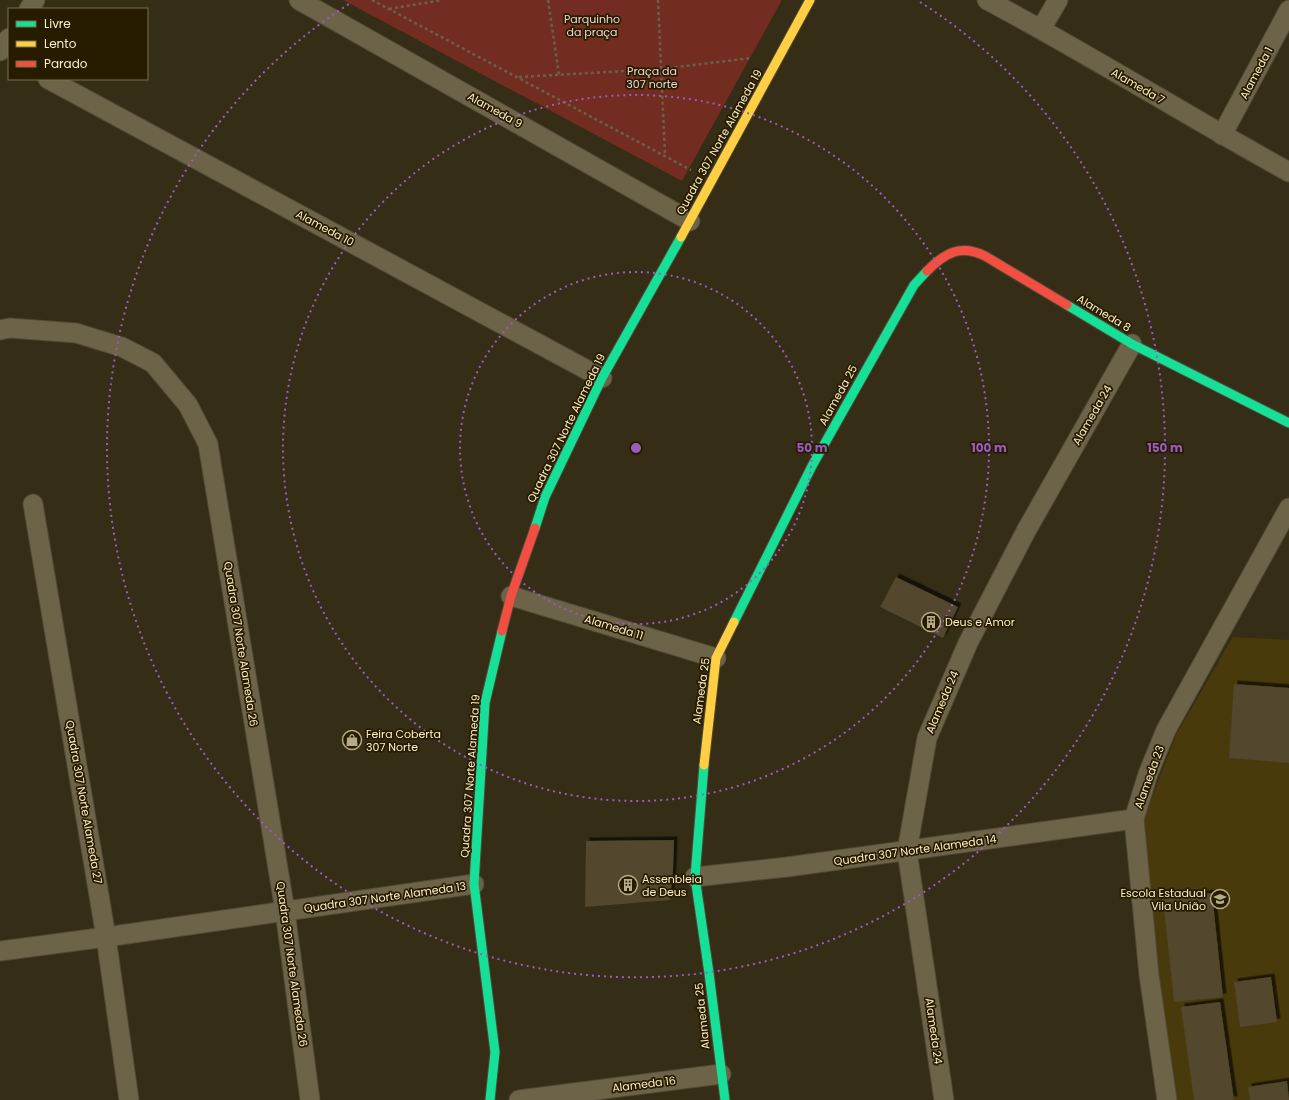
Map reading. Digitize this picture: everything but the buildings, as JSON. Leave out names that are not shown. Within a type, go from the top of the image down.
[{"type":"street","name":"Alameda 9","points":[[299,0],[690,221]]},
{"type":"street","name":"Quadra 307 Norte Alameda 19","points":[[490,1100],[495,1052],[474,884],[485,703],[511,596],[545,496],[602,378],[690,221],[810,0]]},
{"type":"street","name":"Alameda 7","points":[[987,0],[1042,29],[1222,135],[1289,172]]},
{"type":"street","points":[[1042,29],[1058,0]]},
{"type":"street","name":"Alameda 1","points":[[1222,135],[1289,10]]},
{"type":"street","points":[[0,52],[8,40]]},
{"type":"street","name":"Alameda 10","points":[[50,80],[602,378]]},
{"type":"street","name":"Alameda 8","points":[[914,285],[927,270],[941,258],[954,252],[971,250],[985,256],[1132,344],[1289,423]]},
{"type":"street","name":"Alameda 25","points":[[725,1100],[695,877],[704,765],[716,658],[812,466],[914,285]]},
{"type":"street","name":"Quadra 307 Norte Alameda 26","points":[[0,330],[10,328],[76,333],[122,347],[153,363],[188,405],[208,444],[285,911],[310,1100]]},
{"type":"street","name":"Alameda 24","points":[[944,1100],[907,851],[927,738],[968,643],[1026,531],[1132,344]]},
{"type":"street","name":"Quadra 307 Norte Alameda 27","points":[[33,504],[106,937],[129,1100]]},
{"type":"street","name":"Alameda 23","points":[[1167,1100],[1149,975],[1134,819],[1148,774],[1166,730],[1289,508]]},
{"type":"street","name":"Alameda 11","points":[[511,596],[716,658]]},
{"type":"street","name":"Quadra 307 Norte Alameda 14","points":[[695,877],[787,867],[1134,819]]},
{"type":"street","name":"Quadra 307 Norte Alameda 13","points":[[0,951],[474,884]]},
{"type":"street","name":"Alameda 16","points":[[520,1100],[721,1074]]},
{"type":"path","points":[[372,0],[693,171]]},
{"type":"path","points":[[389,9],[442,0]]},
{"type":"path","points":[[548,0],[558,75]]},
{"type":"path","points":[[658,0],[665,156]]},
{"type":"path","points":[[518,77],[661,69],[754,58]]},
{"type":"shaded area","name":"Escola Estadual Vila União","points":[[1233,637],[1289,640],[1289,1100],[1176,1100],[1157,980],[1144,818],[1176,735]]},
{"type":"green space","name":"Praça da 307 norte","points":[[343,0],[782,0],[682,181]]},
{"type":"traffic: fast","points":[[535,528],[545,497],[602,378],[681,237]]},
{"type":"traffic: fast","points":[[734,622],[812,466],[914,285],[927,271]]},
{"type":"traffic: fast","points":[[1067,305],[1132,344],[1289,423]]},
{"type":"traffic: fast","points":[[490,1100],[495,1052],[474,884],[485,703],[502,631]]},
{"type":"traffic: fast","points":[[704,765],[695,877],[725,1100]]},
{"type":"traffic: slow","points":[[681,237],[810,0]]},
{"type":"traffic: slow","points":[[704,765],[716,658],[734,622]]},
{"type":"traffic: jam","points":[[927,271],[940,259],[953,252],[976,252],[1067,305]]},
{"type":"traffic: jam","points":[[502,631],[511,596],[535,528]]},
{"type":"place","name":"Deus e Amor","points":[[931,622]]},
{"type":"place","name":"Feira Coberta 307 Norte","points":[[352,740]]},
{"type":"place","name":"Assenbleia de Deus","points":[[628,885]]},
{"type":"place","name":"Escola Estadual Vila União","points":[[1220,899]]},
{"type":"park label","name":"Parquinho da praça","points":[[592,25]]}]
